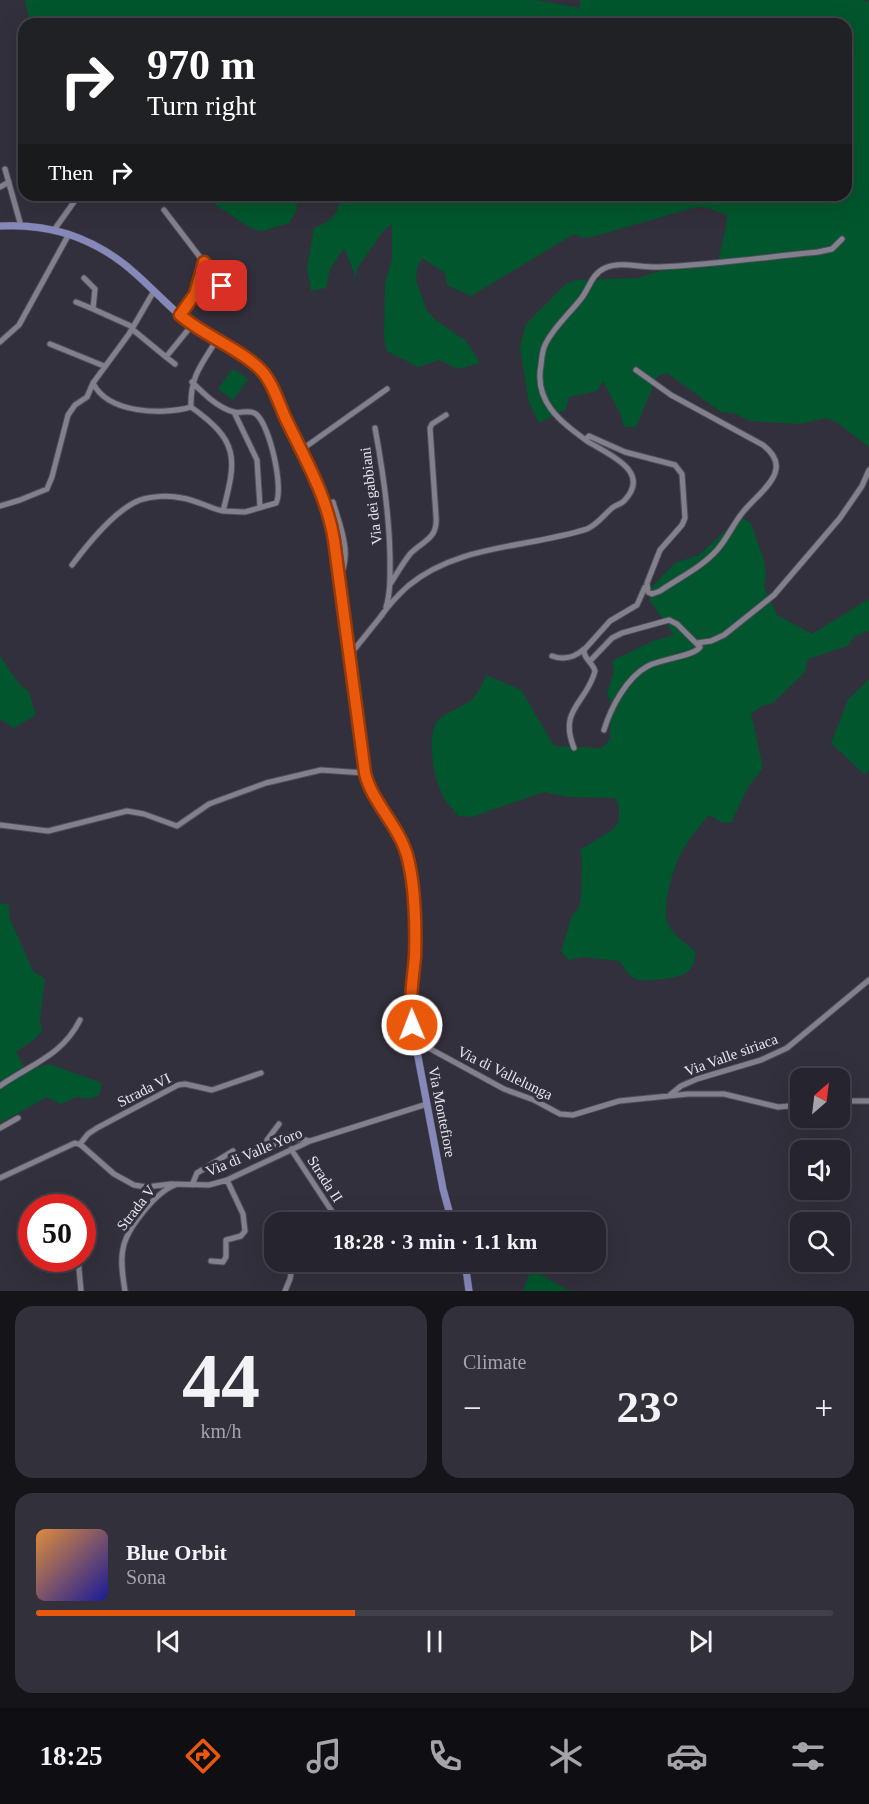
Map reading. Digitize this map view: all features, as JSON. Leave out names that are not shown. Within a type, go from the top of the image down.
[{"type":"main road","name":"Via Montefiore","points":[[0,226],[21,225],[54,230],[69,234],[109,252],[192,325],[249,360],[262,372],[301,450],[330,518],[365,773],[371,789],[401,839],[410,867],[415,939],[411,1001],[414,1040],[449,1212]]},
{"type":"main road","points":[[466,1272],[469,1291]]},
{"type":"street","points":[[5,169],[21,225]]},
{"type":"street","points":[[0,187],[9,182]]},
{"type":"street","points":[[54,230],[75,201]]},
{"type":"street","points":[[164,210],[222,286]]},
{"type":"street","points":[[0,342],[14,332],[21,323],[69,234]]},
{"type":"street","points":[[381,616],[410,584],[428,573],[473,554],[583,531],[596,524],[612,508],[624,501],[632,488],[633,480],[628,468],[619,459],[587,441],[560,419],[550,408],[542,393],[539,376],[546,344],[556,327],[583,297],[599,272],[617,266],[661,267],[818,252],[832,249],[842,239]]},
{"type":"street","points":[[180,315],[195,294],[204,262]]},
{"type":"street","points":[[84,278],[95,289],[93,309]]},
{"type":"street","points":[[0,506],[47,489],[68,415],[75,405],[87,398],[93,383],[132,328],[154,291]]},
{"type":"street","points":[[76,303],[132,328],[175,364]]},
{"type":"street","points":[[166,357],[192,325]]},
{"type":"street","points":[[191,407],[192,382],[216,341]]},
{"type":"street","points":[[50,344],[104,366]]},
{"type":"street","points":[[636,370],[669,393],[763,445],[771,453],[776,468],[771,482],[743,512],[720,547],[711,556],[657,592],[651,594],[646,590],[648,580]]},
{"type":"street","points":[[72,565],[109,524],[127,508],[141,500],[180,497],[223,511],[243,512],[273,504],[278,499],[272,445],[256,414],[233,412],[215,403],[192,382]]},
{"type":"street","points":[[93,383],[104,396],[134,409],[168,411],[191,407],[216,427],[231,450],[232,459],[231,481],[223,511]]},
{"type":"street","points":[[301,450],[387,389]]},
{"type":"street","points":[[233,412],[257,463],[260,507]]},
{"type":"street","points":[[389,587],[404,561],[436,530],[429,428],[446,415]]},
{"type":"street","name":"Via dei gabbiani","points":[[349,656],[381,616],[387,604],[389,587],[389,516],[385,478],[375,428]]},
{"type":"street","points":[[552,656],[571,657],[585,648],[610,621],[637,605],[661,547],[672,537],[686,518],[682,474],[674,465],[625,452],[592,436],[588,436],[587,441]]},
{"type":"street","points":[[697,643],[711,641],[724,635],[774,595],[836,524],[862,486],[869,470]]},
{"type":"street","points":[[333,502],[346,557],[345,566],[339,578]]},
{"type":"street","points":[[590,661],[612,638],[669,620],[677,624],[700,647],[697,651],[658,661],[646,667],[612,708],[604,730]]},
{"type":"street","points":[[574,748],[569,723],[572,711],[593,679],[595,671],[584,654],[585,648]]},
{"type":"street","points":[[0,825],[48,831],[118,812],[130,811],[177,826],[209,804],[266,783],[321,770],[365,773]]},
{"type":"street","name":"Via Valle siriaca","points":[[670,1095],[697,1079],[774,1055],[796,1041],[869,980]]},
{"type":"street","points":[[0,1086],[57,1050],[71,1036],[80,1020]]},
{"type":"street","name":"Via di Vallelunga","points":[[414,1040],[504,1089],[534,1100],[564,1115],[573,1115],[619,1101],[670,1095],[720,1094],[772,1106],[790,1105]]},
{"type":"street","name":"Strada VI","points":[[80,1144],[93,1130],[178,1085],[185,1084],[212,1090],[261,1073]]},
{"type":"street","points":[[850,1101],[869,1101]]},
{"type":"street","name":"Via di Valle Yoro","points":[[80,1144],[114,1174],[134,1185],[146,1187],[179,1184],[213,1185],[310,1141],[427,1104]]},
{"type":"street","points":[[0,1128],[18,1118]]},
{"type":"street","points":[[279,1124],[267,1141],[269,1145],[295,1138],[310,1141]]},
{"type":"street","points":[[0,1178],[70,1144],[80,1144]]},
{"type":"street","name":"Strada II","points":[[291,1149],[332,1212]]},
{"type":"street","points":[[192,1185],[196,1173],[233,1151]]},
{"type":"street","points":[[211,1261],[223,1262],[226,1257],[226,1240],[240,1236],[245,1231],[244,1217],[227,1180]]},
{"type":"street","name":"Strada V","points":[[125,1291],[122,1257],[126,1238],[131,1228],[159,1195],[169,1187],[179,1184]]},
{"type":"street","points":[[79,1272],[81,1291]]},
{"type":"street","points":[[285,1291],[291,1272]]},
{"type":"green space","points":[[25,0],[536,0],[580,8],[580,0],[869,1],[869,447],[838,423],[827,418],[798,424],[751,421],[733,413],[721,412],[667,373],[657,377],[636,427],[624,427],[621,415],[603,381],[597,391],[569,397],[566,409],[539,423],[529,402],[520,348],[526,324],[566,284],[578,280],[637,278],[661,271],[718,261],[727,215],[705,207],[693,208],[595,236],[583,238],[574,234],[471,296],[447,285],[445,273],[422,258],[417,268],[416,281],[427,311],[437,321],[466,341],[480,363],[458,369],[439,360],[418,367],[387,351],[384,339],[385,283],[392,259],[392,224],[383,231],[357,269],[354,288],[355,275],[344,248],[330,269],[326,288],[311,291],[307,268],[314,228],[333,216],[340,201],[852,201],[852,18],[29,18]]},
{"type":"green space","points":[[210,201],[298,201],[296,212],[289,223],[262,231],[252,229]]},
{"type":"green space","points":[[233,369],[248,379],[233,400],[218,389]]},
{"type":"green space","points":[[740,517],[751,523],[764,561],[766,574],[764,587],[777,615],[812,634],[869,599],[869,631],[855,636],[847,646],[808,659],[805,672],[773,703],[762,706],[751,713],[763,768],[748,787],[731,823],[721,822],[709,815],[684,848],[671,879],[666,910],[667,919],[671,930],[696,952],[689,971],[669,978],[639,980],[630,975],[619,961],[583,957],[569,960],[561,952],[572,916],[579,908],[582,861],[580,850],[611,831],[619,822],[619,807],[615,798],[568,797],[544,792],[472,817],[458,816],[445,800],[437,781],[432,757],[432,734],[435,725],[440,718],[475,697],[486,675],[521,690],[554,746],[602,748],[610,740],[611,704],[607,693],[614,672],[612,661],[653,641],[674,635],[650,601],[649,590],[675,563],[699,555]]},
{"type":"green space","points":[[0,656],[19,684],[29,692],[36,715],[14,728],[0,719]]},
{"type":"green space","points":[[869,679],[869,770],[865,775],[831,743],[848,700]]},
{"type":"green space","points":[[0,903],[9,905],[9,917],[33,971],[45,979],[40,1020],[42,1031],[35,1039],[16,1052],[24,1066],[0,1083]]},
{"type":"green space","points":[[49,1064],[102,1083],[99,1095],[89,1099],[77,1097],[61,1104],[47,1097],[0,1123],[0,1090],[31,1069]]},
{"type":"green space","points":[[530,1272],[536,1272],[570,1291],[523,1291]]},
{"type":"route","points":[[222,286],[204,262],[195,294],[180,315],[201,332],[249,360],[266,376],[316,482],[330,518],[365,773],[371,789],[401,839],[410,867],[415,939],[411,1001],[412,1025]]}]
